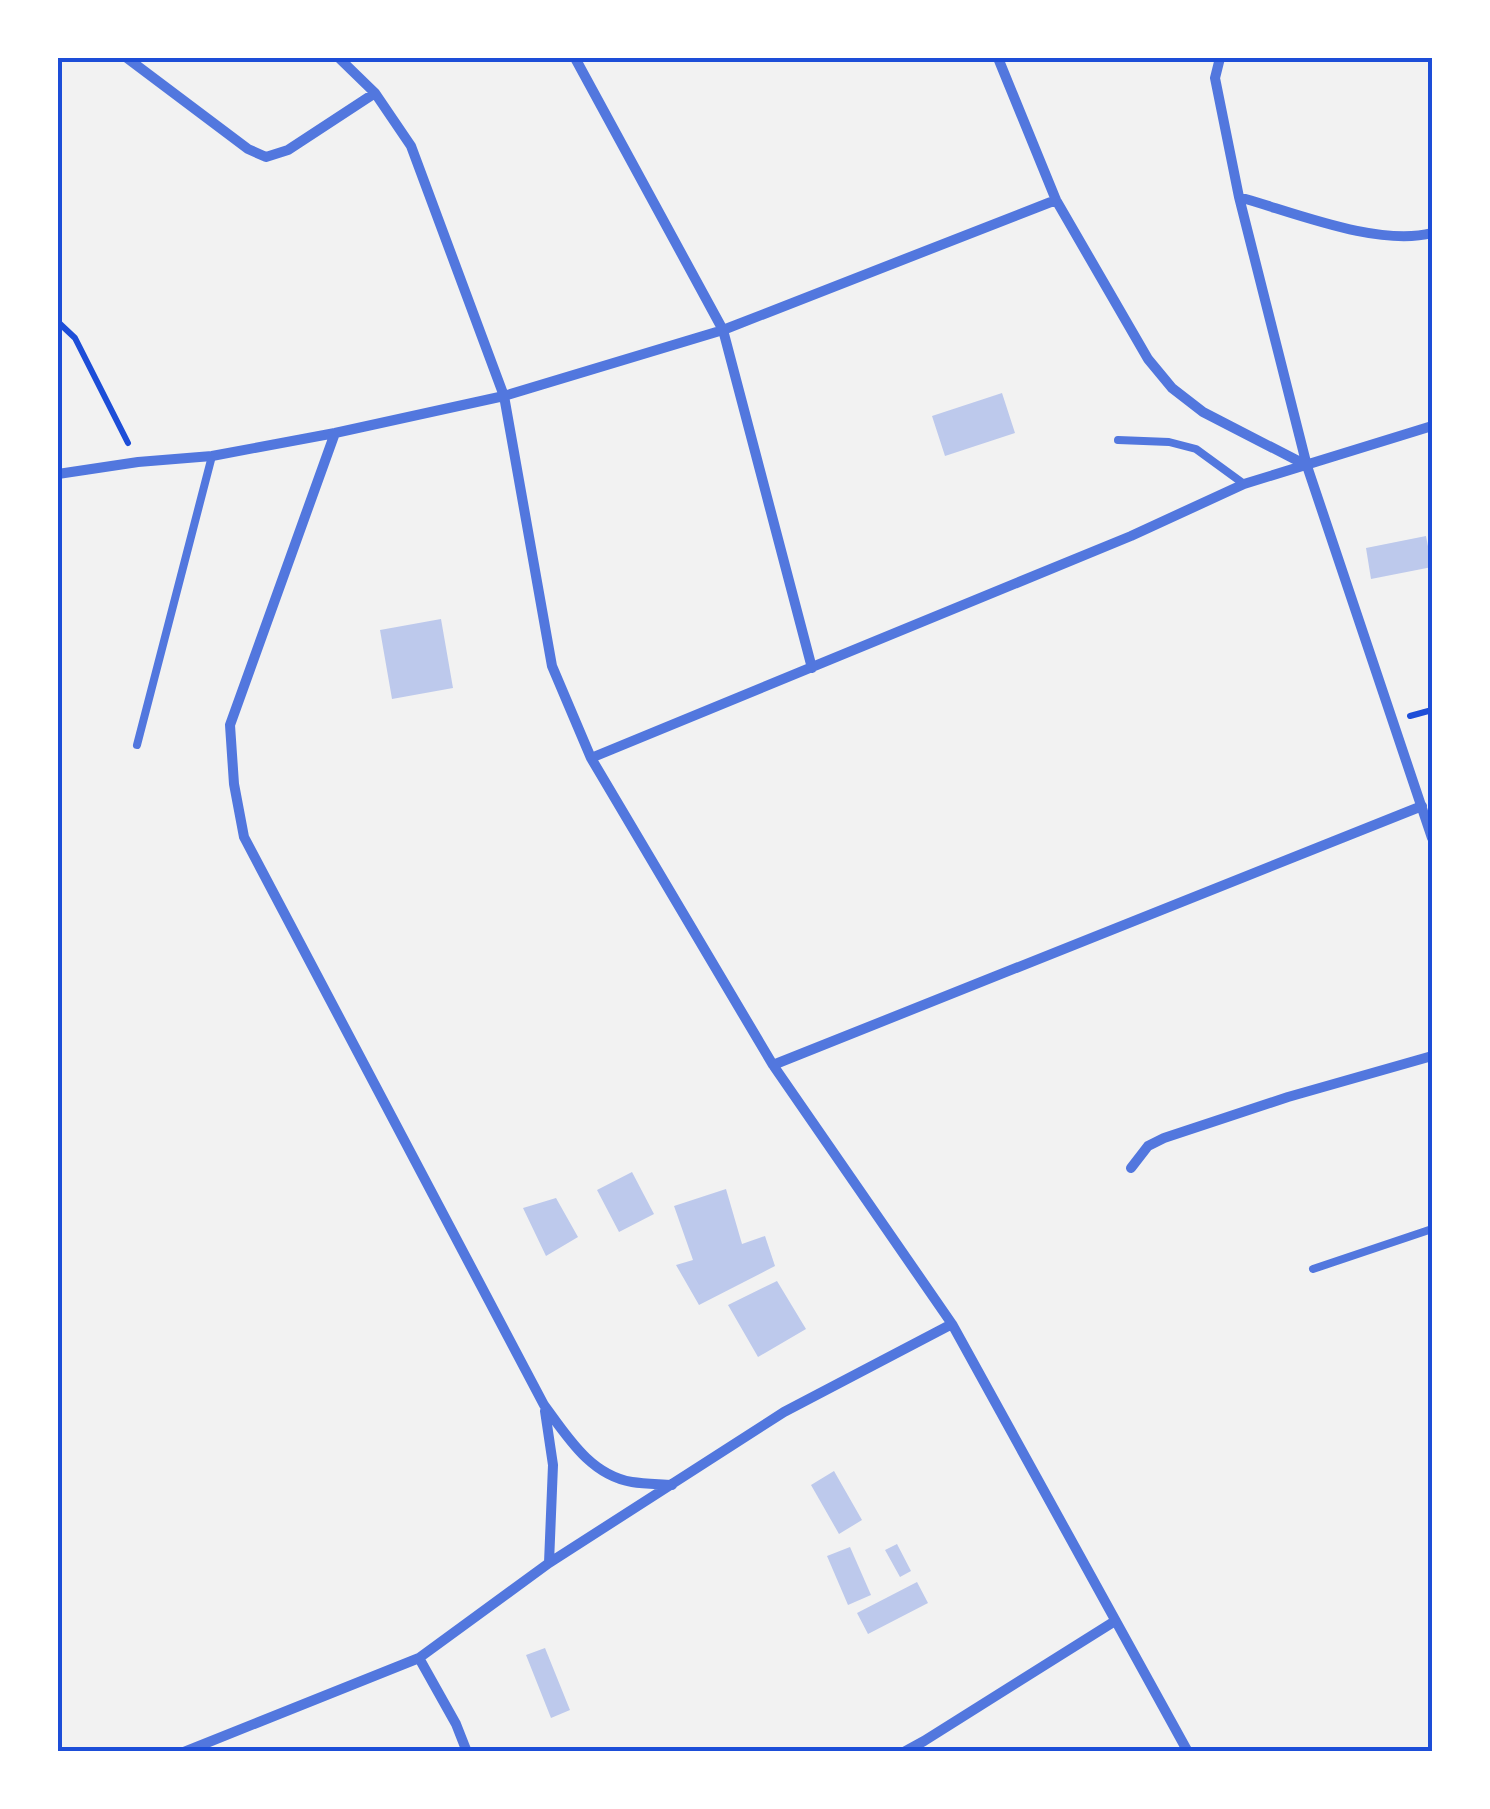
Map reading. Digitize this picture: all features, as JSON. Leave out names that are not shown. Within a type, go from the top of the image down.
[{"type":"street","points":[[127,58],[248,148],[266,157],[288,150],[375,92]]},
{"type":"street","points":[[339,58],[375,92],[410,146],[504,396],[552,666],[590,758],[773,1065],[952,1324],[1188,1752]]},
{"type":"street","points":[[575,58],[723,330],[812,668]]},
{"type":"street","points":[[998,58],[1056,200],[1148,359],[1172,388],[1203,412],[1307,466]]},
{"type":"street","points":[[1220,58],[1215,78],[1239,197],[1307,466],[1432,838]]},
{"type":"street","points":[[1239,197],[1365,233],[1420,236],[1432,232]]},
{"type":"street","points":[[58,474],[212,456],[504,396],[723,330],[1056,200]]},
{"type":"street","points":[[590,758],[1132,536],[1244,484],[1432,426]]},
{"type":"street","points":[[335,433],[230,726],[234,784],[244,837],[544,1405],[580,1453],[602,1470],[628,1482],[672,1485]]},
{"type":"street","points":[[773,1065],[1422,806]]},
{"type":"street","points":[[1131,1168],[1148,1146],[1164,1138],[1432,1056]]},
{"type":"street","points":[[184,1752],[419,1658],[549,1563],[784,1412],[952,1324]]},
{"type":"street","points":[[544,1405],[553,1465],[549,1563]]},
{"type":"street","points":[[904,1752],[1114,1622]]},
{"type":"street","points":[[419,1658],[467,1752]]},
{"type":"lane","points":[[1118,440],[1169,442],[1196,449],[1244,484]]},
{"type":"lane","points":[[137,745],[212,456]]},
{"type":"lane","points":[[1313,1269],[1432,1229]]},
{"type":"path","points":[[58,322],[76,338],[138,462]]},
{"type":"building","points":[[1002,393],[1015,433],[945,456],[932,416]]},
{"type":"building","points":[[1426,536],[1432,567],[1371,579],[1366,548]]},
{"type":"building","points":[[441,619],[453,688],[392,699],[380,630]]},
{"type":"building","points":[[632,1172],[654,1214],[619,1232],[597,1190]]},
{"type":"building","points":[[726,1189],[742,1244],[765,1236],[775,1266],[699,1305],[676,1265],[693,1260],[674,1206]]},
{"type":"building","points":[[556,1198],[578,1237],[546,1256],[523,1208]]},
{"type":"building","points":[[777,1281],[806,1329],[758,1357],[728,1305]]},
{"type":"building","points":[[834,1471],[862,1520],[839,1534],[811,1485]]},
{"type":"building","points":[[897,1544],[911,1571],[900,1577],[885,1550]]},
{"type":"building","points":[[850,1547],[871,1595],[848,1605],[827,1556]]},
{"type":"building","points":[[917,1582],[928,1603],[868,1634],[857,1613]]},
{"type":"building","points":[[545,1648],[570,1710],[551,1718],[526,1655]]}]
